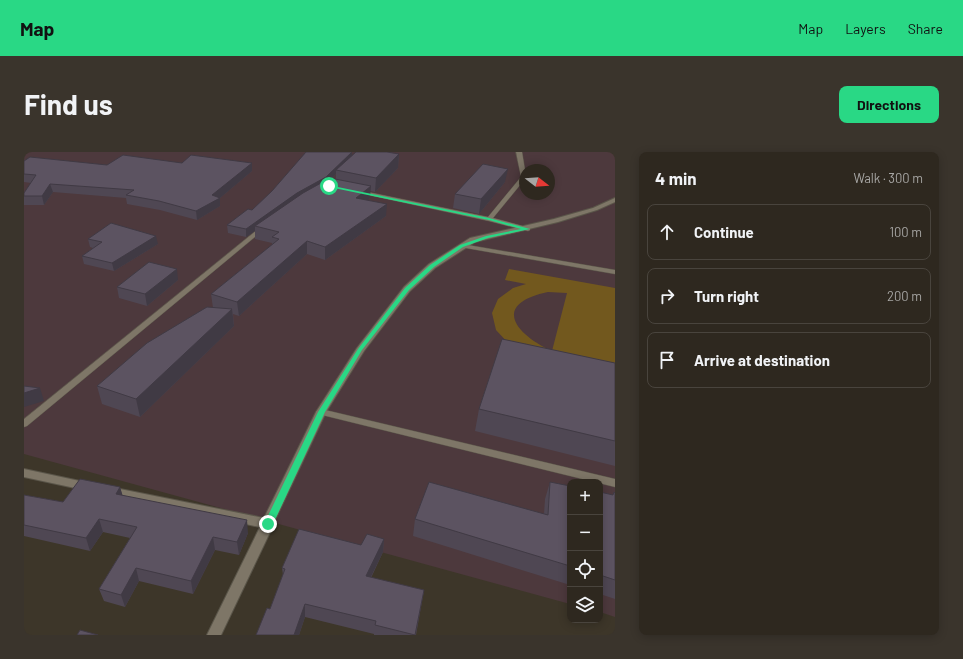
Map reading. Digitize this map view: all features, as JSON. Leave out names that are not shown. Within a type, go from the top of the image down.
[{"type":"street","points":[[214,635],[321,412],[360,350],[407,289],[432,266],[462,246],[487,237],[528,229],[594,209],[615,200]]},
{"type":"street","points":[[24,473],[268,524]]},
{"type":"lane","points":[[489,219],[524,177],[519,152]]},
{"type":"lane","points":[[352,191],[489,219],[528,229]]},
{"type":"lane","points":[[24,424],[269,223]]},
{"type":"lane","points":[[462,246],[615,272]]},
{"type":"lane","points":[[321,412],[615,483]]},
{"type":"shaded area","points":[[24,152],[615,152],[615,617],[603,613],[603,479],[567,479],[567,603],[24,454]]},
{"type":"shaded area","points":[[509,269],[615,288],[615,379],[511,346],[496,330],[492,313],[498,299],[513,288],[526,284],[505,280]],"holes":[[[548,292],[567,293],[552,351],[539,344],[519,328],[515,320],[514,311],[519,304],[530,297]]]},
{"type":"building","points":[[306,152],[352,152],[326,177],[297,193],[246,229],[227,225],[248,209],[252,210],[272,191]]},
{"type":"building","points":[[356,152],[387,152],[399,154],[376,178],[336,170]]},
{"type":"building","points":[[123,155],[182,163],[191,155],[252,163],[212,195],[220,198],[196,211],[159,201],[126,195],[134,190],[50,184],[42,196],[24,196],[24,193],[36,175],[24,174],[24,161],[30,157],[107,165]]},
{"type":"building","points":[[483,164],[508,169],[481,199],[455,194]]},
{"type":"building","points":[[330,178],[371,186],[356,198],[387,204],[325,247],[307,241],[237,302],[211,294],[279,239],[272,237],[279,232],[255,226],[303,193]]},
{"type":"building","points":[[111,223],[156,236],[112,263],[82,256],[102,242],[88,239]]},
{"type":"building","points":[[149,262],[177,269],[145,294],[117,287]]},
{"type":"building","points":[[207,307],[232,309],[136,399],[97,386],[147,343]]},
{"type":"building","points":[[502,339],[615,363],[615,441],[479,409]]},
{"type":"building","points":[[24,386],[40,388],[24,393]]},
{"type":"building","points":[[80,479],[120,487],[116,494],[247,520],[237,542],[213,537],[191,581],[136,568],[121,595],[99,589],[137,527],[99,519],[86,538],[24,525],[24,495],[63,502]]},
{"type":"building","points":[[429,482],[548,515],[550,482],[567,485],[567,565],[415,519]]},
{"type":"building","points":[[614,492],[615,493],[615,580],[603,576],[603,493],[613,495]]},
{"type":"building","points":[[299,529],[361,545],[367,534],[384,539],[366,576],[424,590],[415,635],[375,625],[376,621],[305,604],[294,635],[256,635],[267,608],[270,609],[285,569],[282,568]]},
{"type":"building","points":[[80,630],[98,635],[77,635]]},
{"type":"route","points":[[268,524],[321,412],[360,350],[407,289],[432,266],[473,240],[528,229],[489,219],[329,186]]}]
